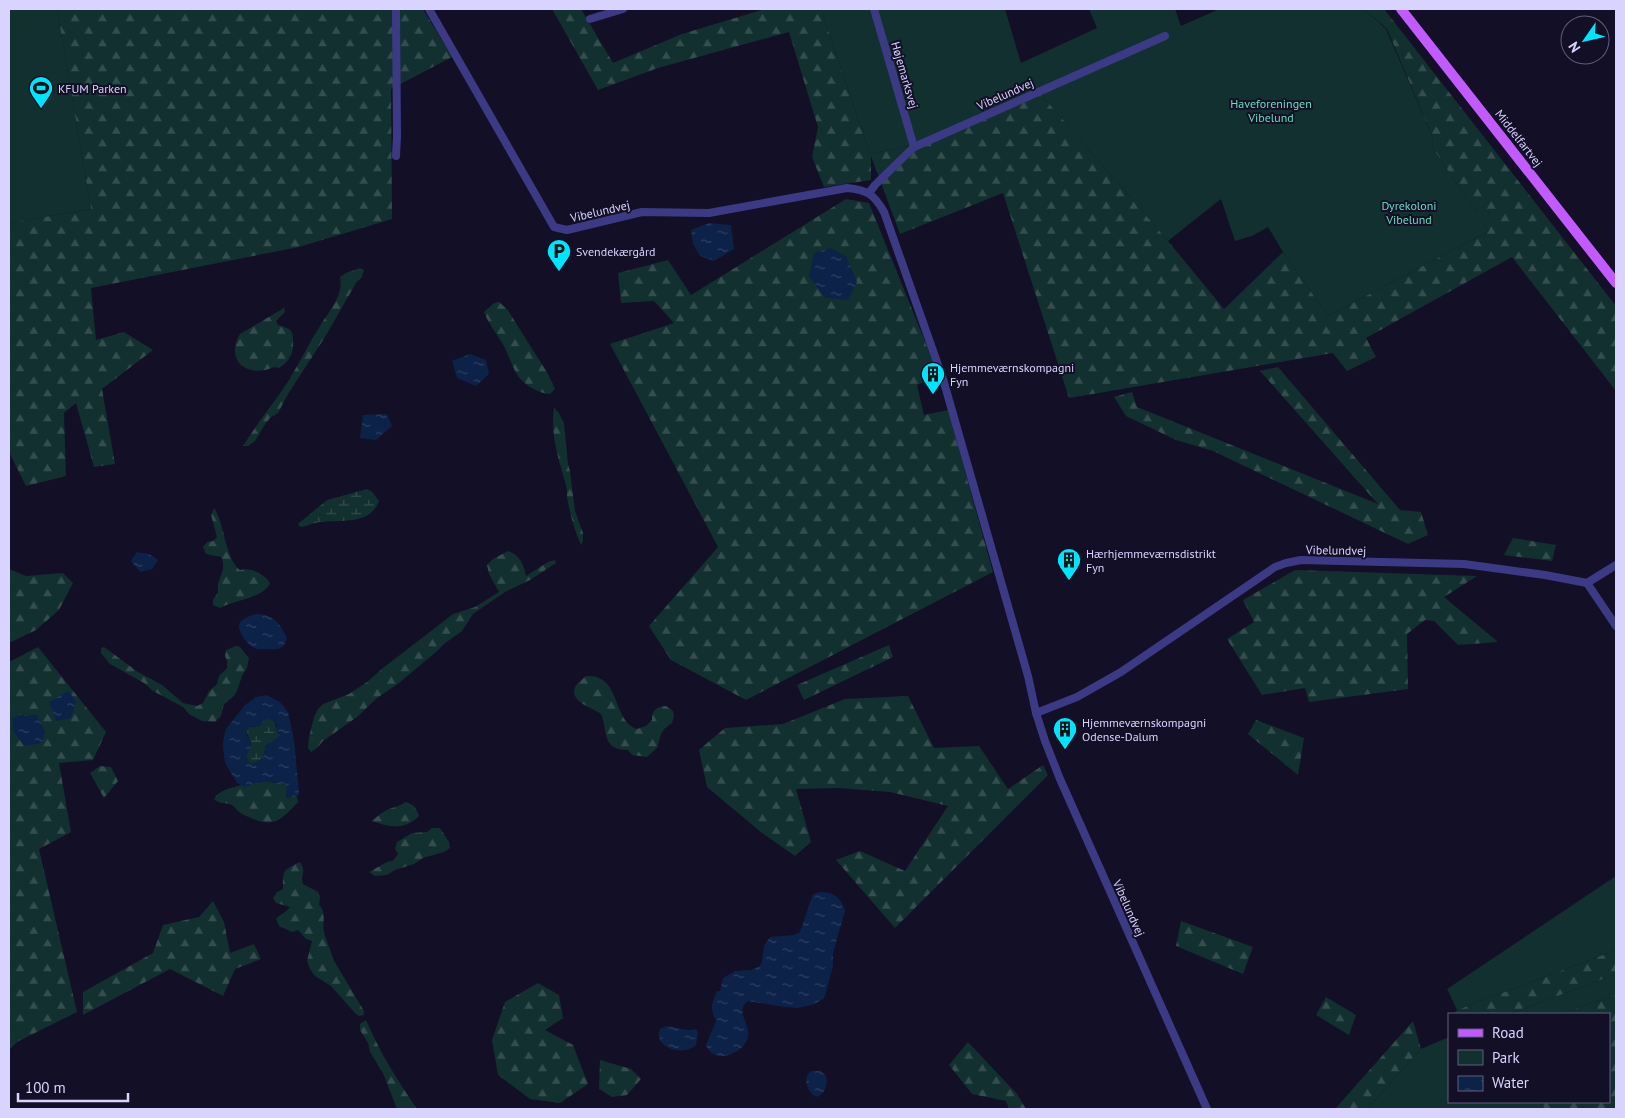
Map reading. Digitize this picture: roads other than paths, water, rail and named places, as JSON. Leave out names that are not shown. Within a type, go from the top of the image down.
[{"type":"main road","name":"Middelfartvej","points":[[1401,9],[1616,283]]},
{"type":"street","points":[[396,9],[396,156]]},
{"type":"street","name":"Vibelundvej","points":[[429,9],[554,227],[567,230],[642,212],[709,212],[847,188],[869,193],[878,201],[884,212],[940,371],[1026,667],[1036,713],[1045,741],[1060,779],[1207,1109]]},
{"type":"street","points":[[590,18],[621,9]]},
{"type":"street","name":"Højemarksvej","points":[[874,9],[914,147]]},
{"type":"street","name":"Vibelundvej","points":[[869,193],[914,147],[1165,36]]},
{"type":"street","name":"Vibelundvej","points":[[1036,713],[1077,697],[1121,672],[1275,567],[1286,563],[1301,560],[1464,564],[1586,583]]},
{"type":"street","points":[[1616,565],[1586,583],[1616,626]]},
{"type":"water","points":[[709,223],[731,225],[734,249],[714,261],[700,256],[693,244],[691,230]]},
{"type":"water","points":[[831,248],[846,256],[857,282],[848,300],[825,298],[809,276],[814,253]]},
{"type":"water","points":[[470,354],[486,360],[489,374],[476,386],[457,378],[452,361]]},
{"type":"water","points":[[387,414],[392,426],[376,440],[360,438],[363,415]]},
{"type":"water","points":[[137,552],[149,554],[158,560],[152,569],[140,572],[131,561]]},
{"type":"water","points":[[256,614],[267,616],[279,624],[287,638],[282,647],[257,649],[244,639],[240,632],[239,624],[247,617]]},
{"type":"water","points":[[68,691],[76,701],[71,718],[56,721],[49,702]]},
{"type":"water","points":[[267,695],[280,702],[288,712],[294,740],[299,793],[297,797],[294,795],[288,798],[286,796],[287,787],[285,784],[264,781],[245,787],[237,783],[225,763],[223,744],[226,729],[245,705],[256,697]],"holes":[[[268,718],[277,725],[276,730],[281,735],[266,745],[263,758],[250,764],[246,757],[251,746],[246,730],[249,727],[259,726]]]},
{"type":"water","points":[[19,715],[37,715],[45,732],[42,743],[24,746],[13,731],[12,719]]},
{"type":"water","points":[[821,892],[830,893],[837,897],[845,911],[833,953],[833,966],[823,999],[815,1004],[798,1008],[748,1001],[743,1009],[748,1032],[746,1043],[736,1052],[729,1055],[722,1056],[710,1052],[706,1045],[716,1021],[712,1012],[712,1006],[717,991],[720,991],[723,978],[735,971],[751,970],[760,966],[764,946],[770,937],[794,935],[800,932],[813,894]]},
{"type":"water","points":[[666,1026],[685,1030],[696,1029],[698,1032],[696,1045],[691,1049],[685,1050],[671,1049],[665,1046],[659,1036],[660,1029]]},
{"type":"water","points":[[811,1071],[821,1071],[826,1076],[825,1089],[822,1094],[816,1097],[810,1092],[806,1081]]},
{"type":"place","name":"KFUM Parken","points":[[41,109]]},
{"type":"place","name":"Svendekærgård","points":[[559,272]]},
{"type":"place","name":"Hjemmeværnskompagni Fyn","points":[[933,395]]},
{"type":"place","name":"Hærhjemmeværnsdistrikt Fyn","points":[[1069,581]]},
{"type":"place","name":"Hjemmeværnskompagni Odense-Dalum","points":[[1065,750]]},
{"type":"park label","name":"Haveforeningen Vibelund","points":[[1271,110]]},
{"type":"park label","name":"Dyrekoloni Vibelund","points":[[1409,212]]}]
